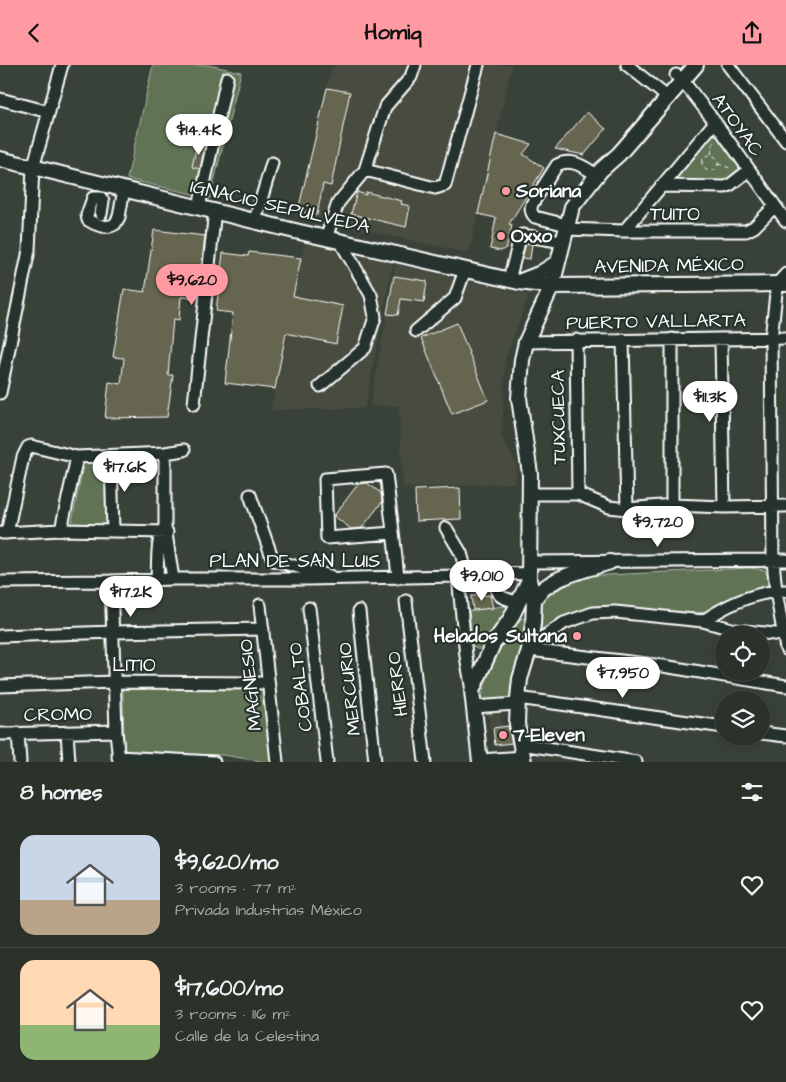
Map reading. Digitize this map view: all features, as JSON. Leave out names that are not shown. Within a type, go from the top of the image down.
[{"type":"main road","points":[[523,755],[517,724],[518,701],[520,679],[529,650],[534,600],[530,572],[530,474],[519,399],[522,360],[526,342],[552,286],[572,207],[599,173],[619,154],[681,74],[696,65]]},
{"type":"main road","name":"IGNACIO SEPÚLVEDA","points":[[0,159],[465,270],[514,281],[552,286]]},
{"type":"main road","points":[[514,281],[539,274],[558,262]]},
{"type":"main road","name":"AVENIDA MÉXICO","points":[[552,286],[783,280]]},
{"type":"main road","points":[[534,600],[542,590],[555,582],[610,561]]},
{"type":"main road","points":[[480,761],[472,691],[493,644],[511,618],[530,572]]},
{"type":"main road","points":[[511,618],[525,617],[533,624]]},
{"type":"street","points":[[0,393],[1,378],[29,249],[33,168],[62,65]]},
{"type":"street","points":[[320,386],[365,348],[376,317],[372,295],[333,239],[338,203],[365,170],[385,107],[411,77],[415,65]]},
{"type":"street","points":[[365,170],[435,188],[445,185],[478,65]]},
{"type":"street","points":[[627,65],[665,95]]},
{"type":"street","points":[[728,65],[786,141]]},
{"type":"street","name":"ATOYAC","points":[[681,74],[748,171],[786,221]]},
{"type":"street","points":[[198,207],[227,78]]},
{"type":"street","points":[[0,99],[49,112]]},
{"type":"street","points":[[624,231],[715,122]]},
{"type":"street","points":[[255,221],[272,163]]},
{"type":"street","points":[[565,232],[535,217],[530,209],[532,204],[558,165],[562,163],[575,163],[599,173]]},
{"type":"street","points":[[661,186],[725,187],[748,171]]},
{"type":"street","points":[[101,214],[103,201],[101,198],[93,197],[87,215],[88,220],[107,227],[115,224],[119,217],[124,189]]},
{"type":"street","name":"TUITO","points":[[565,232],[746,231],[754,227],[774,207]]},
{"type":"street","points":[[194,404],[215,210]]},
{"type":"street","points":[[514,281],[520,238],[524,235],[565,232]]},
{"type":"street","points":[[416,331],[455,298],[465,270]]},
{"type":"street","points":[[783,280],[771,339],[773,561],[781,591],[786,649]]},
{"type":"street","name":"PUERTO VALLARTA","points":[[526,342],[786,338]]},
{"type":"street","points":[[672,339],[672,505]]},
{"type":"street","points":[[721,339],[724,507]]},
{"type":"street","name":"TUXCUECA","points":[[576,340],[578,493]]},
{"type":"street","points":[[623,340],[627,509]]},
{"type":"street","points":[[164,531],[62,530],[4,533],[25,450],[28,447],[31,446],[77,457],[165,453],[184,450]]},
{"type":"street","points":[[157,580],[164,531],[165,453]]},
{"type":"street","points":[[111,456],[113,531]]},
{"type":"street","points":[[62,530],[77,457]]},
{"type":"street","points":[[394,533],[327,538],[325,479],[386,474],[394,533],[398,578]]},
{"type":"street","points":[[531,494],[578,493],[609,507],[627,509],[672,505],[724,507],[786,506]]},
{"type":"street","points":[[250,495],[274,560],[339,579]]},
{"type":"street","points":[[446,528],[461,553],[466,656],[472,691]]},
{"type":"street","points":[[164,531],[173,579]]},
{"type":"street","name":"PLAN DE SAN LUIS","points":[[0,582],[398,578],[530,572],[610,561],[786,560]]},
{"type":"street","points":[[494,573],[499,596],[502,599],[518,602]]},
{"type":"street","points":[[111,581],[118,760],[214,762]]},
{"type":"street","points":[[703,621],[738,600],[781,591]]},
{"type":"street","name":"HIERRO","points":[[406,601],[425,762]]},
{"type":"street","name":"MAGNESIO","points":[[260,605],[277,762]]},
{"type":"street","name":"COBALTO","points":[[309,608],[327,762]]},
{"type":"street","name":"MERCURIO","points":[[359,611],[376,762]]},
{"type":"street","points":[[529,650],[551,631],[564,623],[593,613],[615,612],[703,621],[746,631],[784,635]]},
{"type":"street","points":[[0,636],[263,629]]},
{"type":"street","points":[[529,650],[663,666],[786,687]]},
{"type":"street","name":"LITIO","points":[[0,685],[114,682],[267,683]]},
{"type":"street","points":[[474,707],[518,701],[715,726]]},
{"type":"street","name":"CROMO","points":[[0,734],[116,731]]},
{"type":"street","points":[[67,732],[70,762]]},
{"type":"street","points":[[18,733],[20,762]]},
{"type":"street","points":[[770,734],[786,737]]},
{"type":"street","points":[[480,761],[523,755],[636,762]]},
{"type":"path","points":[[711,155],[715,136]]},
{"type":"path","points":[[711,155],[716,157],[717,164],[710,171],[703,167],[702,160],[704,157],[711,155]]},
{"type":"path","points":[[717,164],[733,169]]},
{"type":"shaded area","points":[[332,65],[512,65],[469,253],[296,216]]},
{"type":"shaded area","points":[[304,243],[393,262],[365,408],[271,410]]},
{"type":"shaded area","points":[[396,264],[529,295],[505,360],[502,437],[517,465],[515,483],[403,488],[399,406],[370,406]]},
{"type":"shaded area","points":[[499,704],[502,727],[490,728],[487,706]]},
{"type":"green space","points":[[153,65],[208,65],[241,72],[210,198],[127,179]]},
{"type":"green space","points":[[714,133],[741,171],[728,182],[684,182],[675,179]]},
{"type":"green space","points":[[107,460],[108,526],[71,527],[84,461]]},
{"type":"green space","points":[[750,568],[765,570],[768,579],[766,588],[707,612],[679,614],[592,608],[568,615],[547,628],[543,629],[540,627],[541,599],[555,589],[587,576]]},
{"type":"green space","points":[[510,605],[492,630],[484,647],[476,649],[473,646],[469,611]]},
{"type":"green space","points":[[523,618],[527,624],[525,645],[515,669],[509,700],[481,704],[489,669],[501,642],[515,622]]},
{"type":"green space","points":[[262,686],[271,759],[266,762],[223,755],[124,753],[123,689]]},
{"type":"building","points":[[327,88],[350,92],[331,186],[323,184],[317,215],[298,211]]},
{"type":"building","points":[[587,112],[606,129],[584,155],[555,149]]},
{"type":"building","name":"Soriana","points":[[496,134],[531,144],[523,154],[544,168],[509,224],[512,225],[507,247],[501,251],[490,249],[496,218],[478,214]]},
{"type":"building","points":[[197,144],[205,145],[200,169],[192,167]]},
{"type":"building","points":[[357,192],[366,195],[366,192],[402,201],[401,204],[410,206],[406,227],[351,214]]},
{"type":"building","points":[[154,230],[205,236],[198,298],[181,297],[179,320],[173,319],[168,375],[173,375],[167,417],[105,418],[109,382],[121,384],[124,358],[113,357],[124,289],[145,292]]},
{"type":"building","points":[[526,243],[532,244],[530,259],[522,258]]},
{"type":"building","points":[[249,252],[301,258],[293,296],[343,306],[336,344],[286,333],[275,389],[225,383],[233,313],[216,311],[223,253],[248,256]]},
{"type":"building","points":[[394,276],[427,281],[424,302],[401,299],[398,315],[387,314]]},
{"type":"building","points":[[457,323],[488,400],[452,414],[421,338]]},
{"type":"building","points":[[367,483],[381,493],[382,502],[362,528],[351,529],[334,516],[358,484]]},
{"type":"building","points":[[460,488],[461,519],[416,521],[415,490]]},
{"type":"building","points":[[490,595],[493,608],[473,610],[471,596]]},
{"type":"building","name":"7-Eleven","points":[[508,726],[512,743],[495,745],[493,728]]},
{"type":"place","name":"Soriana","points":[[506,191]]},
{"type":"place","name":"Oxxo","points":[[501,236]]},
{"type":"place","name":"Helados Sultana","points":[[577,636]]},
{"type":"place","name":"7-Eleven","points":[[503,735]]}]
